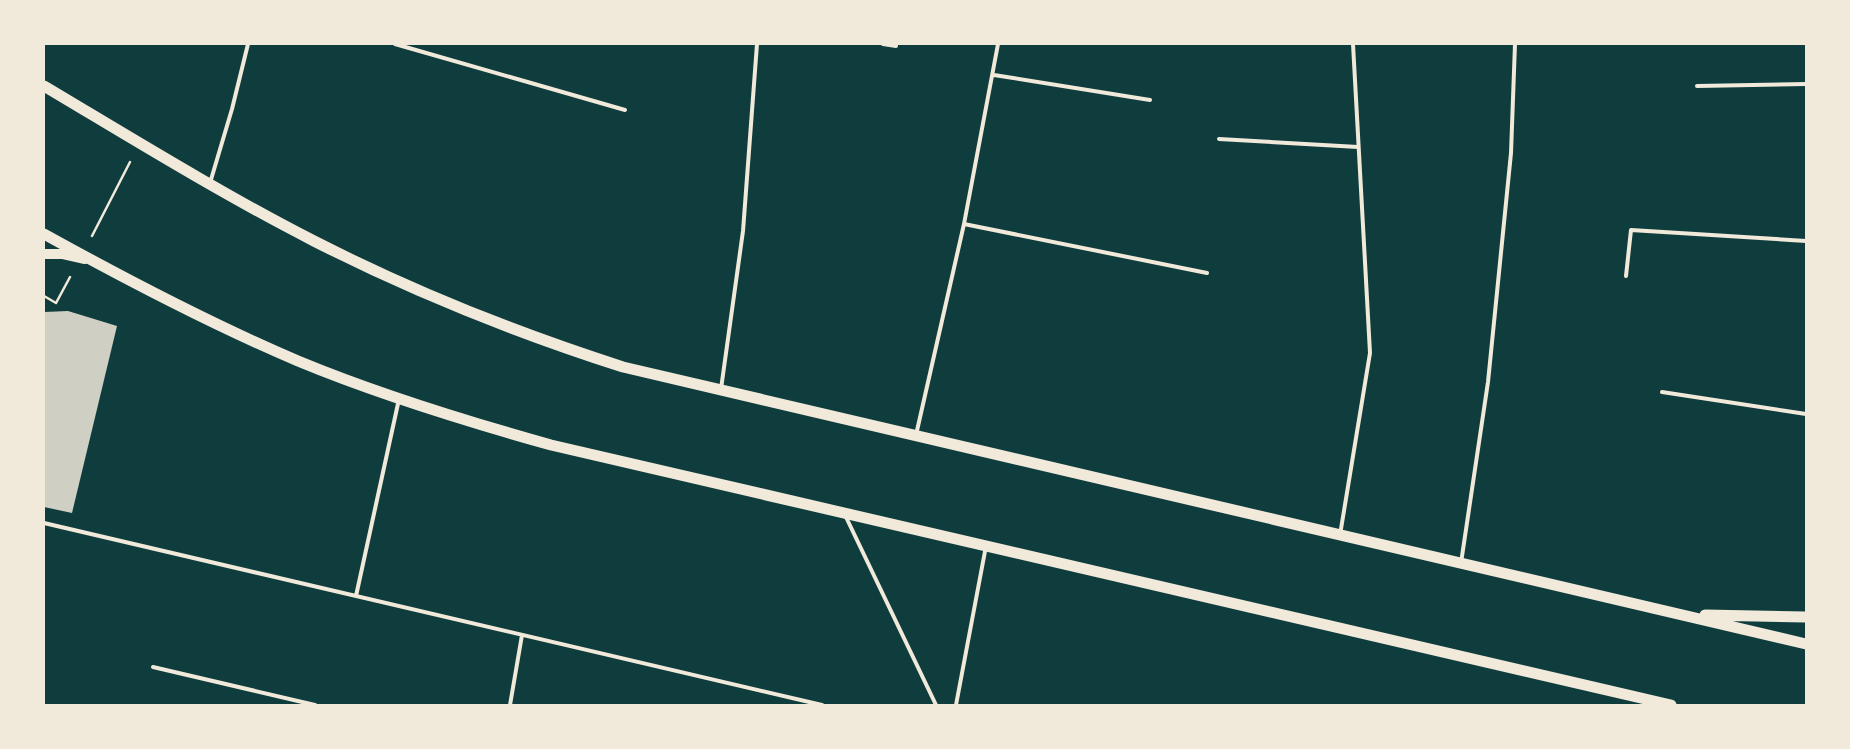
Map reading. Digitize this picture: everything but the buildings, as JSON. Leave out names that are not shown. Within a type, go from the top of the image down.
[{"type":"highway","points":[[44,86],[210,183],[321,245],[473,314],[551,343],[624,367],[721,391],[1806,644]]},
{"type":"highway","points":[[44,234],[97,264],[242,337],[312,366],[399,399],[484,427],[551,445],[844,512],[1648,702],[1671,705]]},
{"type":"highway","points":[[1683,615],[1806,616]]},
{"type":"main road","points":[[44,254],[63,254],[97,264]]},
{"type":"street","points":[[210,183],[232,109],[248,44]]},
{"type":"street","points":[[396,44],[625,110]]},
{"type":"street","points":[[721,391],[743,231],[757,44]]},
{"type":"street","points":[[883,44],[896,46]]},
{"type":"street","points":[[916,436],[964,224],[994,75],[998,44]]},
{"type":"street","points":[[1340,535],[1370,353],[1353,44]]},
{"type":"street","points":[[1461,563],[1488,382],[1511,153],[1515,44]]},
{"type":"street","points":[[994,75],[1150,100]]},
{"type":"street","points":[[1697,86],[1806,84]]},
{"type":"street","points":[[1219,139],[1358,148]]},
{"type":"street","points":[[964,224],[1207,273]]},
{"type":"street","points":[[1626,276],[1631,230],[1806,241]]},
{"type":"street","points":[[1662,392],[1806,414]]},
{"type":"street","points":[[356,596],[399,399]]},
{"type":"street","points":[[844,512],[936,705]]},
{"type":"street","points":[[44,523],[822,705]]},
{"type":"street","points":[[956,705],[986,546]]},
{"type":"street","points":[[510,705],[522,635]]},
{"type":"street","points":[[153,666],[315,705]]},
{"type":"path","points":[[90,240],[134,156]]},
{"type":"path","points":[[44,296],[56,303],[71,275]]}]
